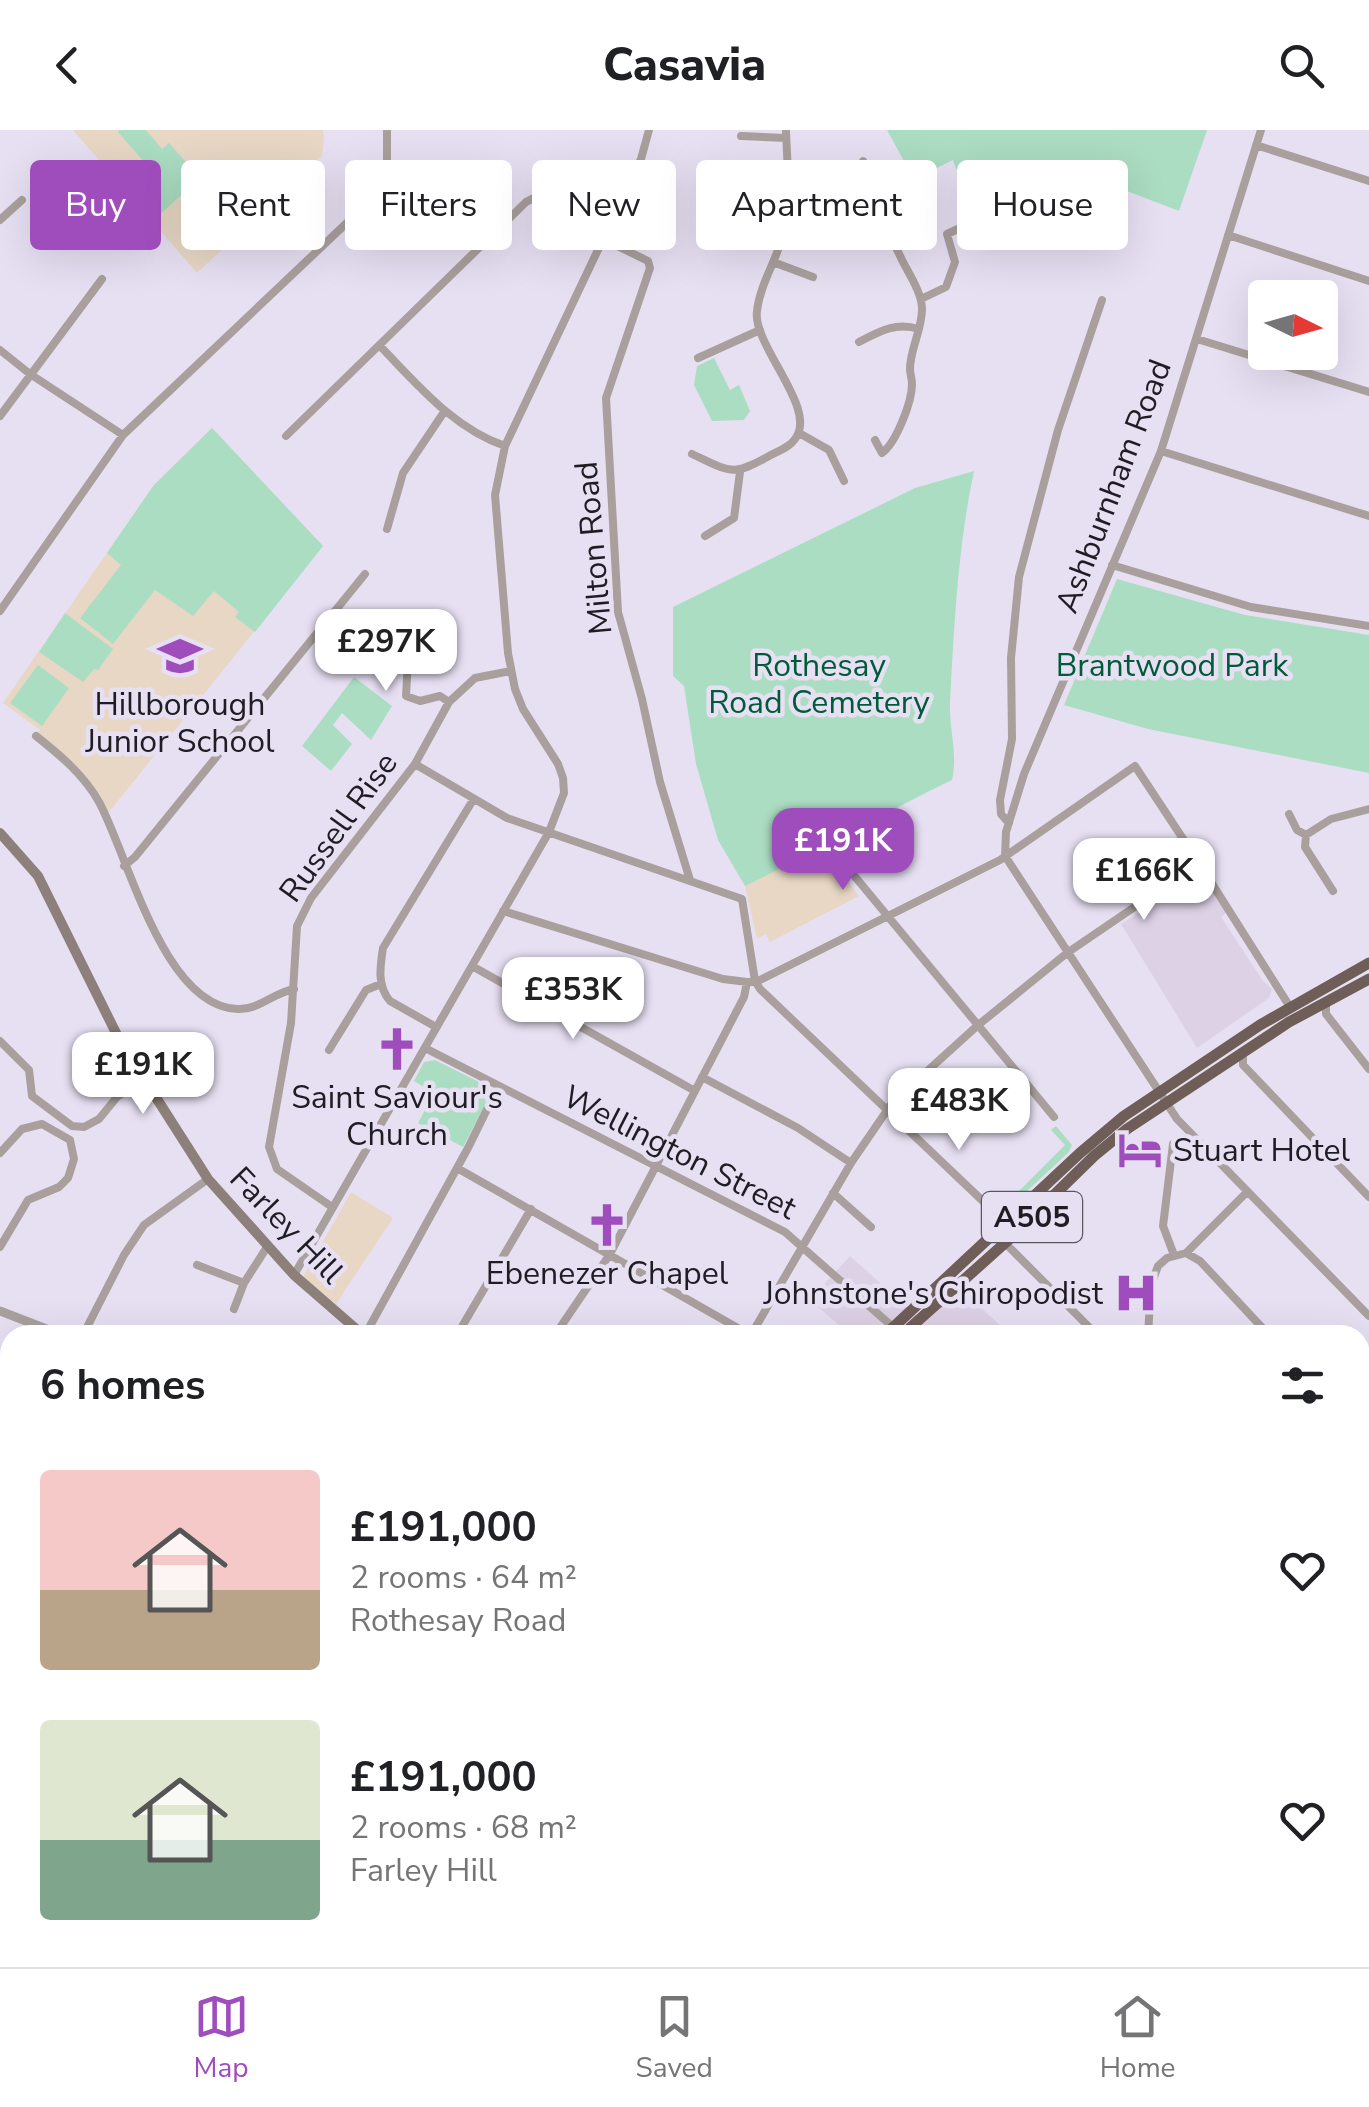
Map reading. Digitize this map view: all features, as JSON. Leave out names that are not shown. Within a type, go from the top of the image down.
[{"type":"highway","name":"A505","points":[[906,1325],[1080,1152],[1160,1090],[1260,1025],[1369,963]]},
{"type":"highway","name":"A505","points":[[908,1325],[1005,1243],[1094,1156],[1165,1102],[1326,1001],[1369,979]]},
{"type":"main road","name":"Farley Hill","points":[[0,834],[46,891],[102,1009],[208,1179],[294,1276],[352,1325]]},
{"type":"street","points":[[0,611],[123,435],[372,199],[387,163],[387,130]]},
{"type":"street","points":[[641,160],[649,130]]},
{"type":"street","name":"Ashburnham Road","points":[[1004,856],[1024,774],[1161,451],[1261,130]]},
{"type":"street","points":[[742,136],[786,134],[786,160]]},
{"type":"street","points":[[1256,145],[1369,180]]},
{"type":"street","points":[[286,436],[532,198]]},
{"type":"street","points":[[0,220],[22,200]]},
{"type":"street","points":[[920,299],[946,287],[955,262],[946,234],[957,229]]},
{"type":"street","points":[[1228,235],[1369,281]]},
{"type":"street","points":[[294,1276],[549,832],[564,793],[558,764],[523,710],[510,671],[494,495],[505,446],[598,250]]},
{"type":"street","name":"Milton Road","points":[[626,250],[648,261],[650,268],[606,398],[618,612],[660,782],[690,880]]},
{"type":"street","points":[[692,454],[740,472],[788,446],[799,433],[799,411],[760,330],[757,311],[778,250]]},
{"type":"street","points":[[876,440],[885,458],[912,385],[910,364],[919,329],[920,299],[896,250]]},
{"type":"street","points":[[773,262],[814,277]]},
{"type":"street","points":[[0,416],[102,279]]},
{"type":"street","points":[[1009,824],[1001,814],[1000,800],[1012,739],[1010,658],[1018,577],[1058,430],[1102,300]]},
{"type":"street","points":[[859,342],[888,327],[905,325],[919,329]]},
{"type":"street","points":[[698,358],[760,330]]},
{"type":"street","points":[[1197,338],[1369,392]]},
{"type":"street","points":[[380,346],[444,412],[505,446]]},
{"type":"street","points":[[0,350],[123,435]]},
{"type":"street","points":[[386,530],[403,473],[444,412]]},
{"type":"street","points":[[799,433],[829,450],[844,481]]},
{"type":"street","points":[[1161,451],[1369,516]]},
{"type":"street","points":[[705,536],[734,518],[740,472]]},
{"type":"street","points":[[1112,565],[1251,606],[1369,626]]},
{"type":"street","points":[[124,866],[365,574]]},
{"type":"street","points":[[416,634],[408,660],[406,696],[420,701],[440,696],[449,702]]},
{"type":"street","name":"Russell Rise","points":[[332,1207],[296,1185],[270,1158],[294,989],[298,926],[303,912],[416,764],[449,702],[475,678],[510,671]]},
{"type":"street","points":[[36,736],[58,752],[102,807],[154,930],[194,990],[216,1006],[241,1010],[294,989]]},
{"type":"street","points":[[416,764],[507,818],[742,899],[751,982],[610,1254],[562,1325]]},
{"type":"street","points":[[751,982],[887,918],[1004,856],[1135,766],[1199,862],[1067,953],[978,1026],[886,1110],[850,1162],[756,1325]]},
{"type":"street","points":[[436,1027],[390,1002],[381,984],[380,970],[389,934],[473,800]]},
{"type":"street","points":[[1306,834],[1331,818],[1369,809]]},
{"type":"street","points":[[1289,814],[1297,830],[1306,834]]},
{"type":"street","points":[[1306,834],[1305,847],[1333,891]]},
{"type":"street","points":[[828,844],[1054,1118]]},
{"type":"street","points":[[1004,856],[1165,1102],[1369,1316]]},
{"type":"street","points":[[1209,879],[1290,1007]]},
{"type":"street","points":[[503,911],[673,965],[751,982],[1006,1224]]},
{"type":"street","points":[[472,966],[695,1091]]},
{"type":"street","points":[[328,1050],[366,990],[381,984]]},
{"type":"street","points":[[1326,1001],[1326,1014],[1368,1067]]},
{"type":"street","points":[[0,1041],[29,1070],[32,1096],[72,1126],[84,1127],[99,1119],[116,1097],[143,1080]]},
{"type":"street","name":"Wellington Street","points":[[424,1048],[784,1232],[889,1325]]},
{"type":"street","points":[[1243,1053],[1243,1064],[1369,1196]]},
{"type":"street","points":[[702,1077],[798,1128],[850,1162]]},
{"type":"street","points":[[370,1325],[498,1086]]},
{"type":"street","points":[[0,1154],[22,1129],[42,1124],[70,1140],[74,1159],[72,1170],[59,1186],[28,1200],[0,1247]]},
{"type":"street","points":[[1173,1144],[1163,1226],[1174,1254]]},
{"type":"street","points":[[457,1168],[733,1325]]},
{"type":"street","points":[[87,1325],[144,1225],[208,1179]]},
{"type":"street","points":[[1186,1253],[1247,1192]]},
{"type":"street","points":[[832,1193],[871,1227]]},
{"type":"street","points":[[463,1325],[532,1209]]},
{"type":"street","points":[[1005,1243],[1085,1325]]},
{"type":"street","points":[[234,1309],[244,1283],[267,1247]]},
{"type":"street","points":[[1149,1325],[1158,1266],[1174,1254],[1186,1253],[1200,1262],[1260,1325]]},
{"type":"street","points":[[197,1265],[244,1283]]},
{"type":"street","points":[[0,1311],[36,1325]]},
{"type":"shaded area","points":[[73,130],[323,130],[322,156],[318,160],[181,160],[181,250],[222,250],[197,273],[161,231],[161,160],[99,160]]},
{"type":"shaded area","points":[[212,428],[323,546],[105,817],[84,781],[36,736],[40,730],[3,703],[154,485]]},
{"type":"shaded area","points":[[823,847],[859,896],[770,942],[766,934],[757,939],[745,886]]},
{"type":"shaded area","points":[[1197,875],[1205,877],[1227,912],[1221,917],[1272,989],[1269,998],[1197,1048],[1121,924]]},
{"type":"shaded area","points":[[351,1192],[393,1218],[336,1304],[303,1277]]},
{"type":"shaded area","points":[[850,1256],[916,1315],[954,1282],[999,1325],[839,1325],[810,1300]]},
{"type":"green space","points":[[146,130],[162,149],[169,143],[184,160],[181,160],[181,195],[161,213],[161,160],[142,160],[118,132]]},
{"type":"green space","points":[[887,130],[1207,130],[1179,211],[1128,191],[1128,160],[957,160],[957,171],[953,160],[937,168],[937,160],[904,160]]},
{"type":"green space","points":[[714,358],[730,390],[739,385],[750,411],[744,420],[712,421],[694,385],[697,366]]},
{"type":"green space","points":[[212,428],[323,546],[255,632],[235,617],[239,612],[214,591],[193,616],[155,590],[113,644],[80,618],[121,565],[107,553],[154,485]]},
{"type":"green space","name":"Rothesay Road Cemetery","points":[[974,471],[955,615],[950,703],[952,780],[745,886],[718,840],[696,764],[684,686],[673,676],[673,607],[915,488]]},
{"type":"green space","name":"Brantwood Park","points":[[1117,579],[1245,615],[1369,635],[1369,773],[1148,729],[1064,705]]},
{"type":"green space","points":[[65,613],[113,649],[98,670],[94,669],[83,682],[39,652]]},
{"type":"green space","points":[[38,665],[69,688],[42,726],[10,703]]},
{"type":"green space","points":[[354,677],[392,706],[371,740],[342,713],[333,725],[352,744],[331,771],[302,746]]},
{"type":"green space","points":[[435,1060],[481,1083],[486,1103],[463,1147],[418,1123],[434,1093],[414,1081],[424,1062]]},
{"type":"green space","points":[[1056,1126],[1072,1145],[1069,1152],[1014,1203],[999,1202],[1006,1195],[1011,1199],[1065,1145],[1051,1130]]},
{"type":"place","name":"Hillborough Junior School","points":[[180,656]]},
{"type":"place","name":"Saint Saviour's Church","points":[[397,1049]]},
{"type":"place","name":"Stuart Hotel","points":[[1140,1150]]},
{"type":"place","name":"Ebenezer Chapel","points":[[607,1225]]},
{"type":"place","name":"Johnstone's Chiropodist","points":[[1136,1293]]}]
